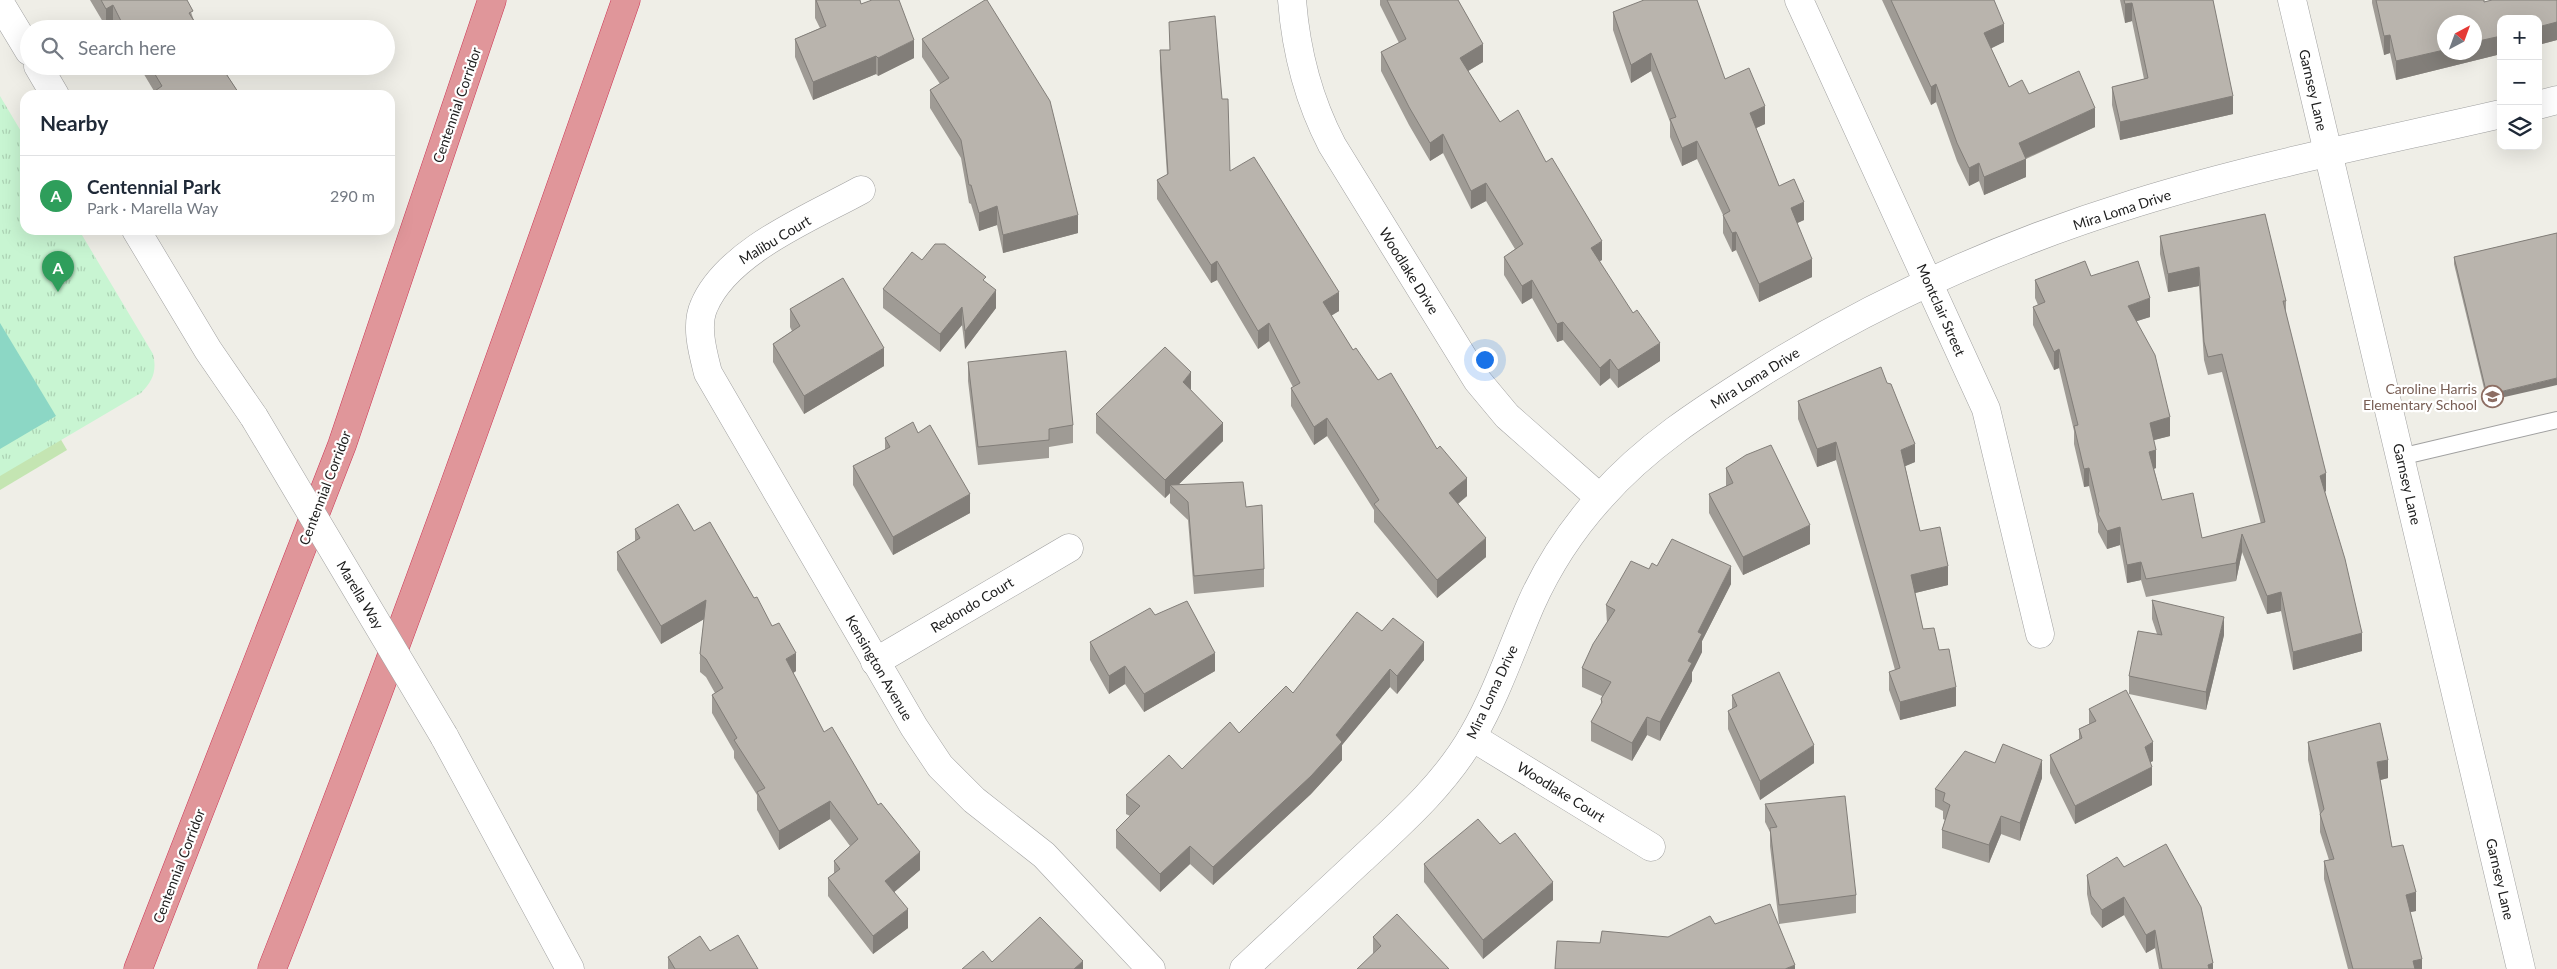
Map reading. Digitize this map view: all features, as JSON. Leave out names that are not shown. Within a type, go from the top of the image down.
[{"type":"highway","name":"Centennial Corridor","points":[[138,969],[342,445],[492,0]]},
{"type":"highway","points":[[272,969],[420,579],[534,265],[626,0]]},
{"type":"street","name":"Woodlake Drive","points":[[1292,0],[1294,30],[1304,78],[1315,113],[1332,145],[1477,380],[1507,416],[1600,498]]},
{"type":"street","name":"Montclair Street","points":[[1799,0],[1986,409],[2040,634]]},
{"type":"street","name":"Garnsey Lane","points":[[2292,0],[2521,969]]},
{"type":"street","points":[[0,3],[20,36]]},
{"type":"street","points":[[43,75],[52,90]]},
{"type":"street","points":[[2542,104],[2557,100]]},
{"type":"street","name":"Mira Loma Drive","points":[[1244,969],[1422,803],[1472,737],[1499,686],[1533,601],[1564,545],[1600,498],[1639,458],[1686,421],[1793,353],[1929,282],[2027,241],[2136,203],[2328,154],[2497,115]]},
{"type":"street","name":"Malibu Court","points":[[703,306],[718,283],[736,263],[758,247],[861,190]]},
{"type":"street","name":"Marella Way","points":[[139,235],[208,350],[254,417],[444,736],[570,969]]},
{"type":"street","name":"Kensington Avenue","points":[[703,306],[700,333],[702,352],[708,373],[875,662],[940,766],[974,800],[1044,854],[1151,969]]},
{"type":"street","name":"Redondo Court","points":[[875,662],[1069,548]]},
{"type":"street","name":"Woodlake Court","points":[[1472,737],[1651,847]]},
{"type":"lane","points":[[2400,457],[2557,420]]},
{"type":"green space","points":[[0,96],[20,130],[20,235],[82,235],[153,354],[154,371],[151,380],[141,393],[0,476]]},
{"type":"green space","points":[[0,323],[56,416],[0,449]]},
{"type":"green space","points":[[53,426],[67,450],[0,490],[0,457]]},
{"type":"building","points":[[101,0],[187,0],[193,11],[189,13],[193,20],[120,20],[113,5],[106,9]]},
{"type":"building","points":[[816,0],[860,0],[861,4],[872,0],[899,0],[914,40],[878,58],[876,56],[813,82],[795,39],[826,26]]},
{"type":"building","points":[[987,0],[1050,101],[1078,215],[1003,235],[997,206],[979,213],[971,185],[969,185],[961,140],[930,90],[949,78],[922,39]]},
{"type":"building","points":[[1387,0],[1458,0],[1483,44],[1460,58],[1500,122],[1518,110],[1546,162],[1552,158],[1602,241],[1591,248],[1633,313],[1637,310],[1660,343],[1618,370],[1610,359],[1600,368],[1563,322],[1557,324],[1532,280],[1522,286],[1504,257],[1523,244],[1486,183],[1471,191],[1443,134],[1430,143],[1381,52],[1406,39]]},
{"type":"building","points":[[1644,0],[1697,0],[1725,79],[1749,68],[1765,106],[1750,113],[1779,186],[1794,179],[1804,202],[1791,208],[1812,259],[1759,284],[1736,232],[1732,233],[1723,215],[1730,211],[1697,141],[1682,148],[1670,119],[1676,117],[1651,53],[1631,65],[1613,12]]},
{"type":"building","points":[[1891,0],[1994,0],[2004,24],[1984,33],[2009,87],[2022,80],[2029,94],[2079,71],[2095,108],[2019,143],[2026,159],[1984,177],[1979,163],[1969,168],[1957,143],[1936,84],[1931,87]]},
{"type":"building","points":[[2124,0],[2213,0],[2233,96],[2120,122],[2112,87],[2148,78],[2132,3],[2125,4]]},
{"type":"building","points":[[2376,0],[2484,0],[2484,2],[2492,0],[2557,0],[2557,22],[2542,26],[2542,15],[2497,15],[2497,37],[2482,40],[2482,15],[2437,15],[2437,52],[2396,61],[2390,35],[2384,36]]},
{"type":"building","points":[[1215,16],[1222,99],[1228,99],[1230,171],[1254,157],[1339,292],[1323,302],[1353,350],[1356,348],[1378,380],[1391,373],[1437,449],[1440,446],[1467,478],[1449,493],[1486,538],[1437,580],[1374,504],[1379,500],[1327,418],[1314,427],[1291,388],[1300,383],[1269,323],[1258,331],[1217,261],[1211,265],[1157,180],[1168,174],[1160,50],[1170,50],[1169,22]]},
{"type":"building","points":[[155,75],[227,75],[237,90],[156,90],[162,86]]},
{"type":"building","points":[[2265,214],[2286,301],[2283,301],[2326,473],[2320,476],[2345,559],[2362,633],[2293,652],[2281,592],[2267,596],[2242,534],[2236,563],[2146,579],[2141,562],[2127,565],[2120,527],[2107,531],[2098,514],[2099,511],[2089,468],[2084,469],[2074,426],[2078,425],[2059,349],[2054,352],[2033,307],[2045,302],[2035,280],[2085,261],[2091,276],[2138,261],[2150,298],[2128,306],[2155,355],[2170,417],[2150,423],[2156,450],[2149,452],[2162,500],[2193,493],[2202,538],[2265,522],[2222,354],[2208,357],[2204,342],[2199,267],[2168,274],[2160,236]]},
{"type":"building","points":[[2557,233],[2557,378],[2487,395],[2454,257]]},
{"type":"building","points":[[935,244],[945,244],[986,277],[983,280],[996,290],[965,331],[962,307],[940,334],[883,289],[912,252],[922,260]]},
{"type":"building","points":[[843,278],[884,348],[804,396],[773,344],[800,326],[790,309]]},
{"type":"building","points":[[1165,347],[1191,372],[1183,382],[1223,423],[1165,480],[1096,414]]},
{"type":"building","points":[[1066,351],[1073,425],[1049,429],[1049,440],[978,447],[968,362]]},
{"type":"building","points":[[1881,367],[1887,383],[1891,384],[1915,444],[1901,450],[1920,531],[1940,527],[1948,566],[1911,575],[1923,629],[1934,628],[1939,650],[1949,649],[1956,687],[1900,702],[1889,672],[1900,668],[1836,442],[1817,449],[1798,401]]},
{"type":"building","points":[[913,422],[918,433],[930,425],[970,494],[893,537],[853,466],[890,447],[885,438]]},
{"type":"building","points":[[1771,445],[1810,525],[1743,557],[1709,494],[1733,483],[1726,468],[1746,455]]},
{"type":"building","points":[[1243,482],[1246,507],[1262,505],[1264,569],[1194,576],[1188,502],[1170,485]]},
{"type":"building","points":[[678,504],[694,531],[710,522],[754,598],[757,597],[772,626],[779,623],[796,653],[786,659],[824,732],[832,727],[878,805],[881,803],[920,852],[885,881],[908,909],[873,936],[828,878],[840,869],[834,861],[858,839],[830,801],[779,831],[757,792],[765,788],[734,740],[737,738],[712,695],[723,688],[706,659],[700,654],[706,600],[661,626],[617,552],[640,538],[635,529]]},
{"type":"building","points":[[1672,539],[1731,566],[1698,632],[1702,634],[1688,661],[1692,663],[1660,722],[1647,717],[1632,743],[1591,722],[1611,682],[1582,668],[1593,644],[1615,610],[1606,605],[1631,561],[1649,569],[1652,563],[1657,566]]},
{"type":"building","points":[[2152,600],[2224,617],[2206,692],[2129,676],[2138,631],[2162,635]]},
{"type":"building","points":[[1187,601],[1215,653],[1144,694],[1125,666],[1109,676],[1090,642],[1150,608],[1155,615]]},
{"type":"building","points":[[1357,612],[1382,631],[1393,618],[1424,642],[1397,676],[1390,669],[1336,735],[1342,742],[1311,776],[1213,867],[1190,846],[1160,874],[1116,830],[1140,806],[1126,795],[1169,755],[1182,769],[1230,722],[1239,733],[1286,686],[1293,693]]},
{"type":"building","points":[[1779,672],[1814,745],[1760,781],[1728,711],[1737,706],[1732,695]]},
{"type":"building","points":[[2126,690],[2153,742],[2145,747],[2152,767],[2075,806],[2050,755],[2082,738],[2079,729],[2096,721],[2089,709]]},
{"type":"building","points":[[2380,723],[2388,760],[2377,762],[2392,847],[2403,845],[2416,892],[2406,895],[2422,959],[2413,961],[2415,969],[2353,969],[2324,861],[2334,859],[2320,814],[2324,809],[2308,742]]},
{"type":"building","points":[[2003,744],[2042,760],[2020,823],[2001,816],[1989,845],[1942,830],[1950,805],[1943,801],[1945,793],[1935,789],[1965,751],[1995,763]]},
{"type":"building","points":[[1845,796],[1856,895],[1779,905],[1770,828],[1777,827],[1765,804]]},
{"type":"building","points":[[1478,819],[1500,844],[1515,833],[1553,882],[1483,940],[1424,864]]},
{"type":"building","points":[[2166,844],[2201,907],[2213,963],[2208,965],[2209,969],[2162,969],[2155,930],[2146,935],[2124,897],[2102,910],[2091,896],[2087,875],[2117,857],[2124,867]]},
{"type":"building","points":[[1770,904],[1795,965],[1785,969],[1555,969],[1557,941],[1600,943],[1602,931],[1668,937],[1710,916],[1715,924]]},
{"type":"building","points":[[1397,914],[1449,969],[1357,969],[1381,946],[1373,937]]},
{"type":"building","points":[[1040,917],[1083,961],[1074,969],[962,969],[983,951],[992,962]]},
{"type":"building","points":[[738,935],[758,969],[675,969],[668,957],[700,936],[710,951]]},
{"type":"place","name":"Centennial Park","points":[[58,292]]},
{"type":"place","name":"Caroline Harris Elementary School","points":[[2493,397]]}]
